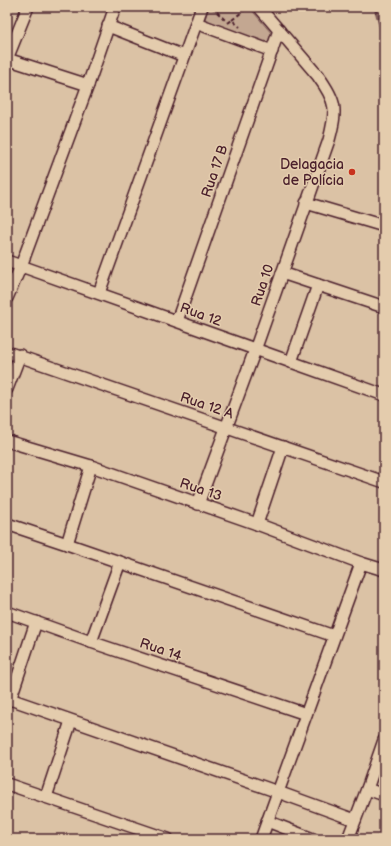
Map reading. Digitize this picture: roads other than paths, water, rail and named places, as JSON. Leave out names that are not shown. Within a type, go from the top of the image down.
[{"type":"street","points":[[28,7],[7,59],[88,85]]},
{"type":"street","points":[[7,298],[21,266],[88,85],[115,7]]},
{"type":"street","points":[[99,293],[196,23],[206,10]]},
{"type":"street","name":"Rua 10","points":[[198,504],[255,350],[334,122],[334,103],[331,95],[318,76],[279,30],[255,10]]},
{"type":"street","points":[[196,23],[272,51]]},
{"type":"street","points":[[108,26],[184,56]]},
{"type":"street","name":"Rua 17 B","points":[[177,321],[279,30]]},
{"type":"street","points":[[306,204],[384,226]]},
{"type":"street","name":"Rua 12","points":[[7,261],[384,395]]},
{"type":"street","points":[[282,273],[384,308]]},
{"type":"street","points":[[291,362],[318,285]]},
{"type":"street","name":"Rua 12 A","points":[[7,352],[20,355],[384,482]]},
{"type":"street","points":[[7,389],[20,355]]},
{"type":"street","name":"Rua 13","points":[[7,441],[91,466],[384,570]]},
{"type":"street","points":[[257,524],[283,447]]},
{"type":"street","points":[[67,544],[91,466]]},
{"type":"street","points":[[7,524],[334,636]]},
{"type":"street","points":[[91,642],[120,562]]},
{"type":"street","points":[[261,839],[361,563]]},
{"type":"street","name":"Rua 14","points":[[7,612],[91,642],[306,714]]},
{"type":"street","points":[[36,622],[9,699],[355,820]]},
{"type":"street","points":[[46,797],[71,721]]},
{"type":"street","points":[[348,839],[384,740]]},
{"type":"street","points":[[7,784],[168,839]]},
{"type":"street","points":[[367,789],[384,795]]},
{"type":"street","points":[[267,821],[313,839]]},
{"type":"waterway","points":[[375,7],[384,40]]},
{"type":"place","name":"Delagacia de Polícia","points":[[352,172]]}]
